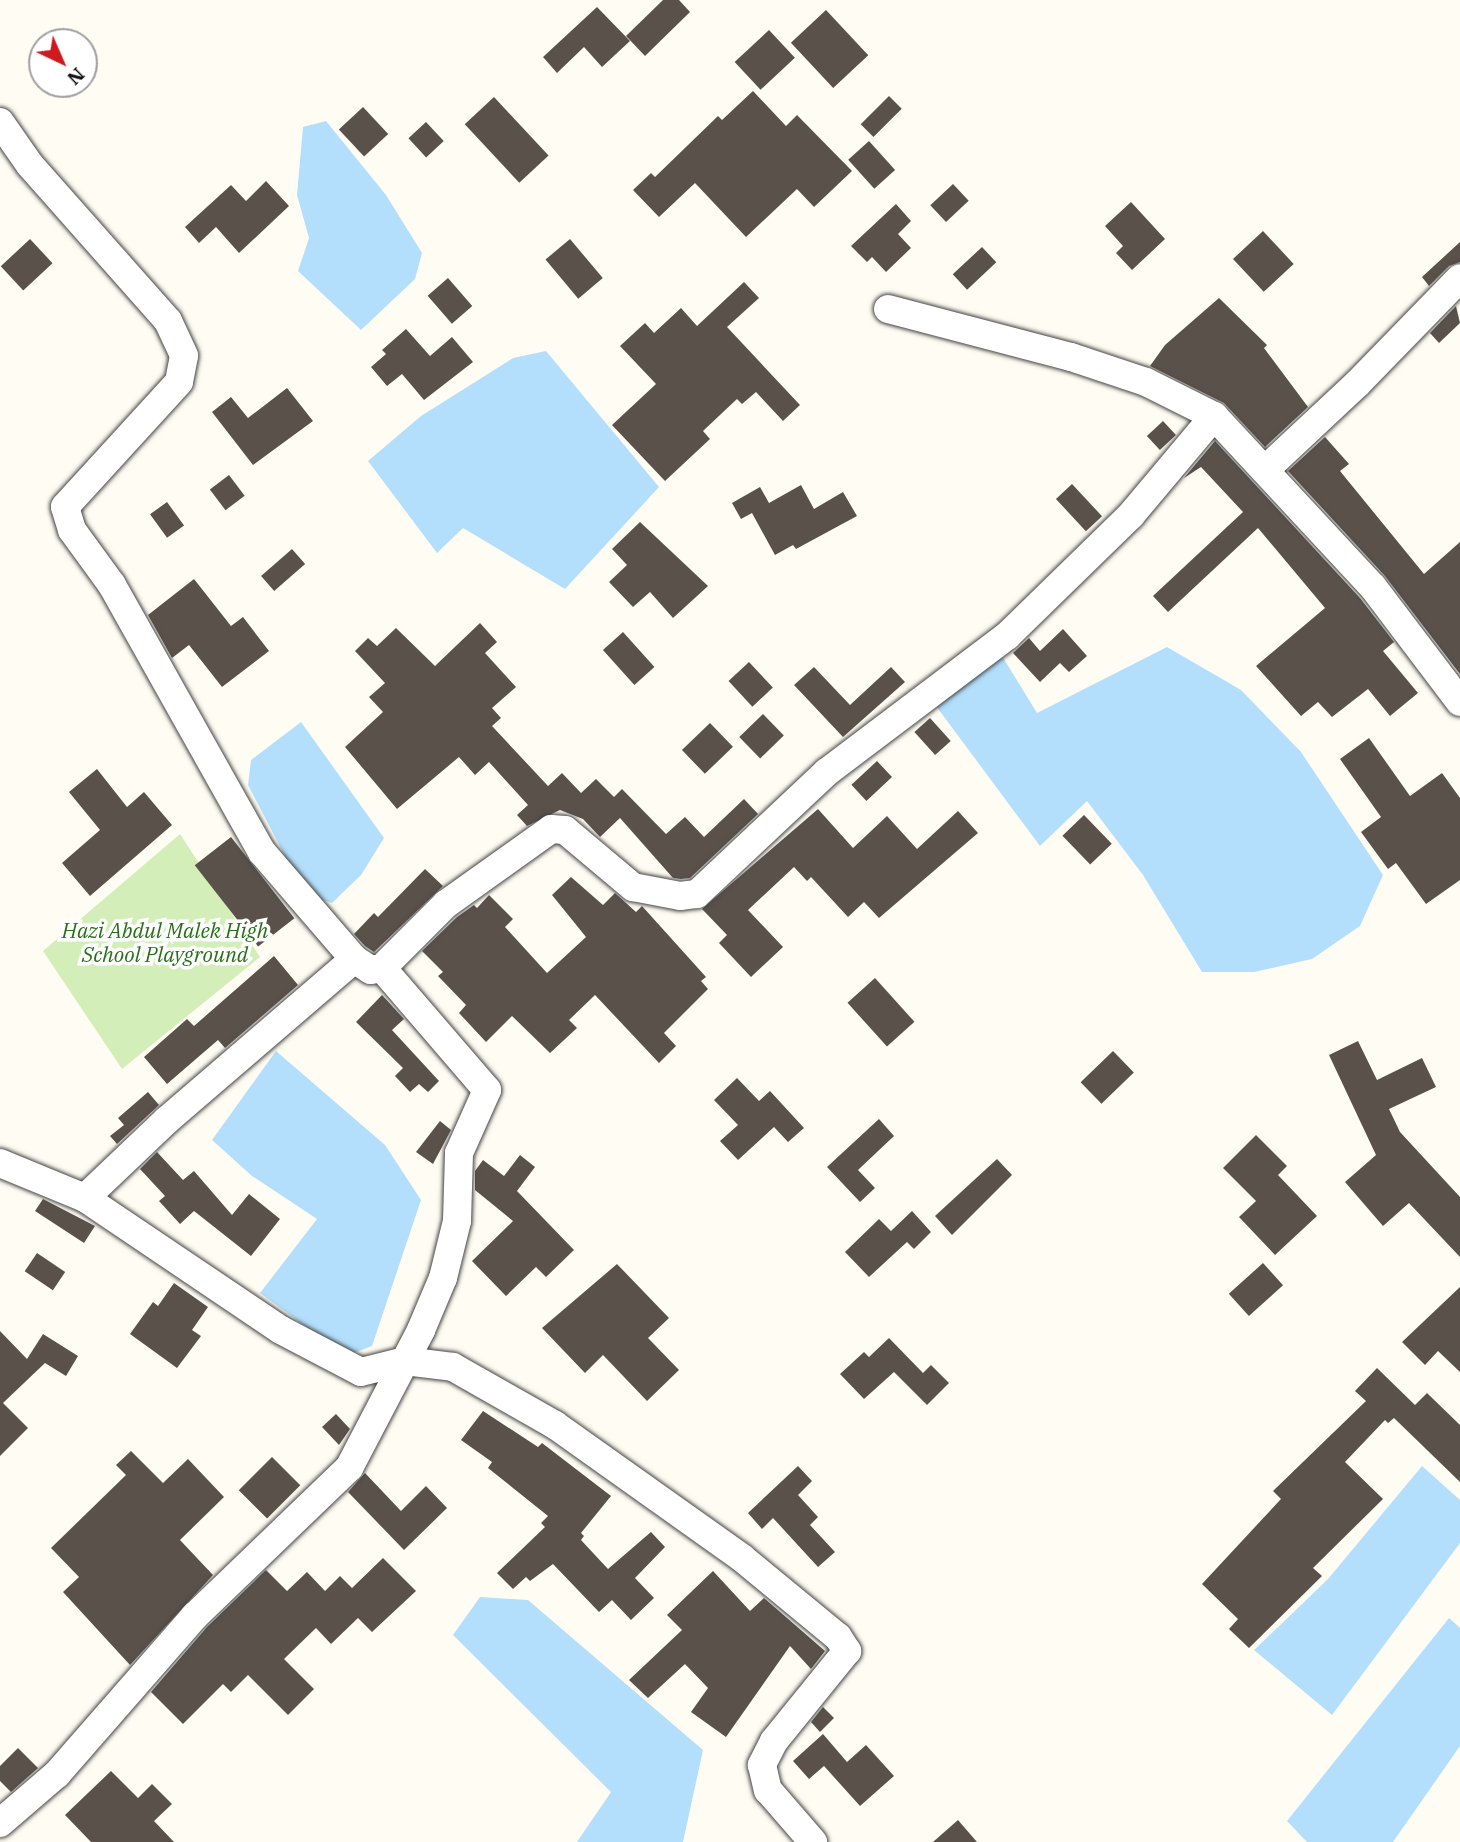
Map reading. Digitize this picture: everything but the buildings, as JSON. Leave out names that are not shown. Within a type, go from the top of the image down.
[{"type":"street","points":[[0,122],[30,165],[168,321],[184,356],[178,382],[65,507],[72,530],[112,585],[262,852],[354,959],[371,970],[382,968],[446,905],[551,829],[565,830],[633,887],[680,896],[697,894],[827,772],[1007,636],[1131,515],[1214,416]]},
{"type":"street","points":[[1266,469],[1358,383],[1460,278]]},
{"type":"street","points":[[888,309],[1071,357],[1146,382],[1214,416],[1373,587],[1460,702]]},
{"type":"street","points":[[86,1198],[167,1120],[354,959]]},
{"type":"street","points":[[0,1823],[57,1774],[195,1616],[349,1468],[405,1361],[443,1278],[457,1221],[459,1153],[487,1090],[382,968]]},
{"type":"street","points":[[0,1163],[86,1198],[281,1329],[360,1372],[405,1361],[453,1367],[555,1425],[742,1558],[838,1637],[848,1651],[774,1741],[762,1765],[768,1790],[813,1842]]},
{"type":"green space","name":"Hazi Abdul Malek High School Playground","points":[[180,834],[260,957],[122,1069],[43,951]]},
{"type":"water","points":[[326,121],[386,195],[422,253],[415,279],[361,330],[298,271],[309,238],[297,195],[303,127]]},
{"type":"water","points":[[546,351],[659,487],[565,589],[463,528],[437,553],[368,461],[421,416],[513,358]]},
{"type":"water","points":[[1167,647],[1241,690],[1301,752],[1383,875],[1360,926],[1312,959],[1254,972],[1202,972],[1143,875],[1087,801],[1040,846],[933,702],[999,651],[1037,713]]},
{"type":"water","points":[[301,722],[384,838],[361,875],[332,903],[305,894],[248,785],[251,760]]},
{"type":"water","points":[[276,1051],[385,1145],[421,1200],[372,1346],[346,1356],[260,1293],[317,1219],[252,1176],[212,1140]]},
{"type":"water","points":[[1422,1466],[1460,1500],[1460,1543],[1332,1715],[1254,1650],[1328,1579]]},
{"type":"water","points":[[480,1597],[528,1600],[703,1750],[683,1842],[577,1842],[611,1792],[453,1635]]},
{"type":"water","points":[[1449,1618],[1460,1628],[1460,1746],[1393,1842],[1307,1842],[1287,1821]]}]
